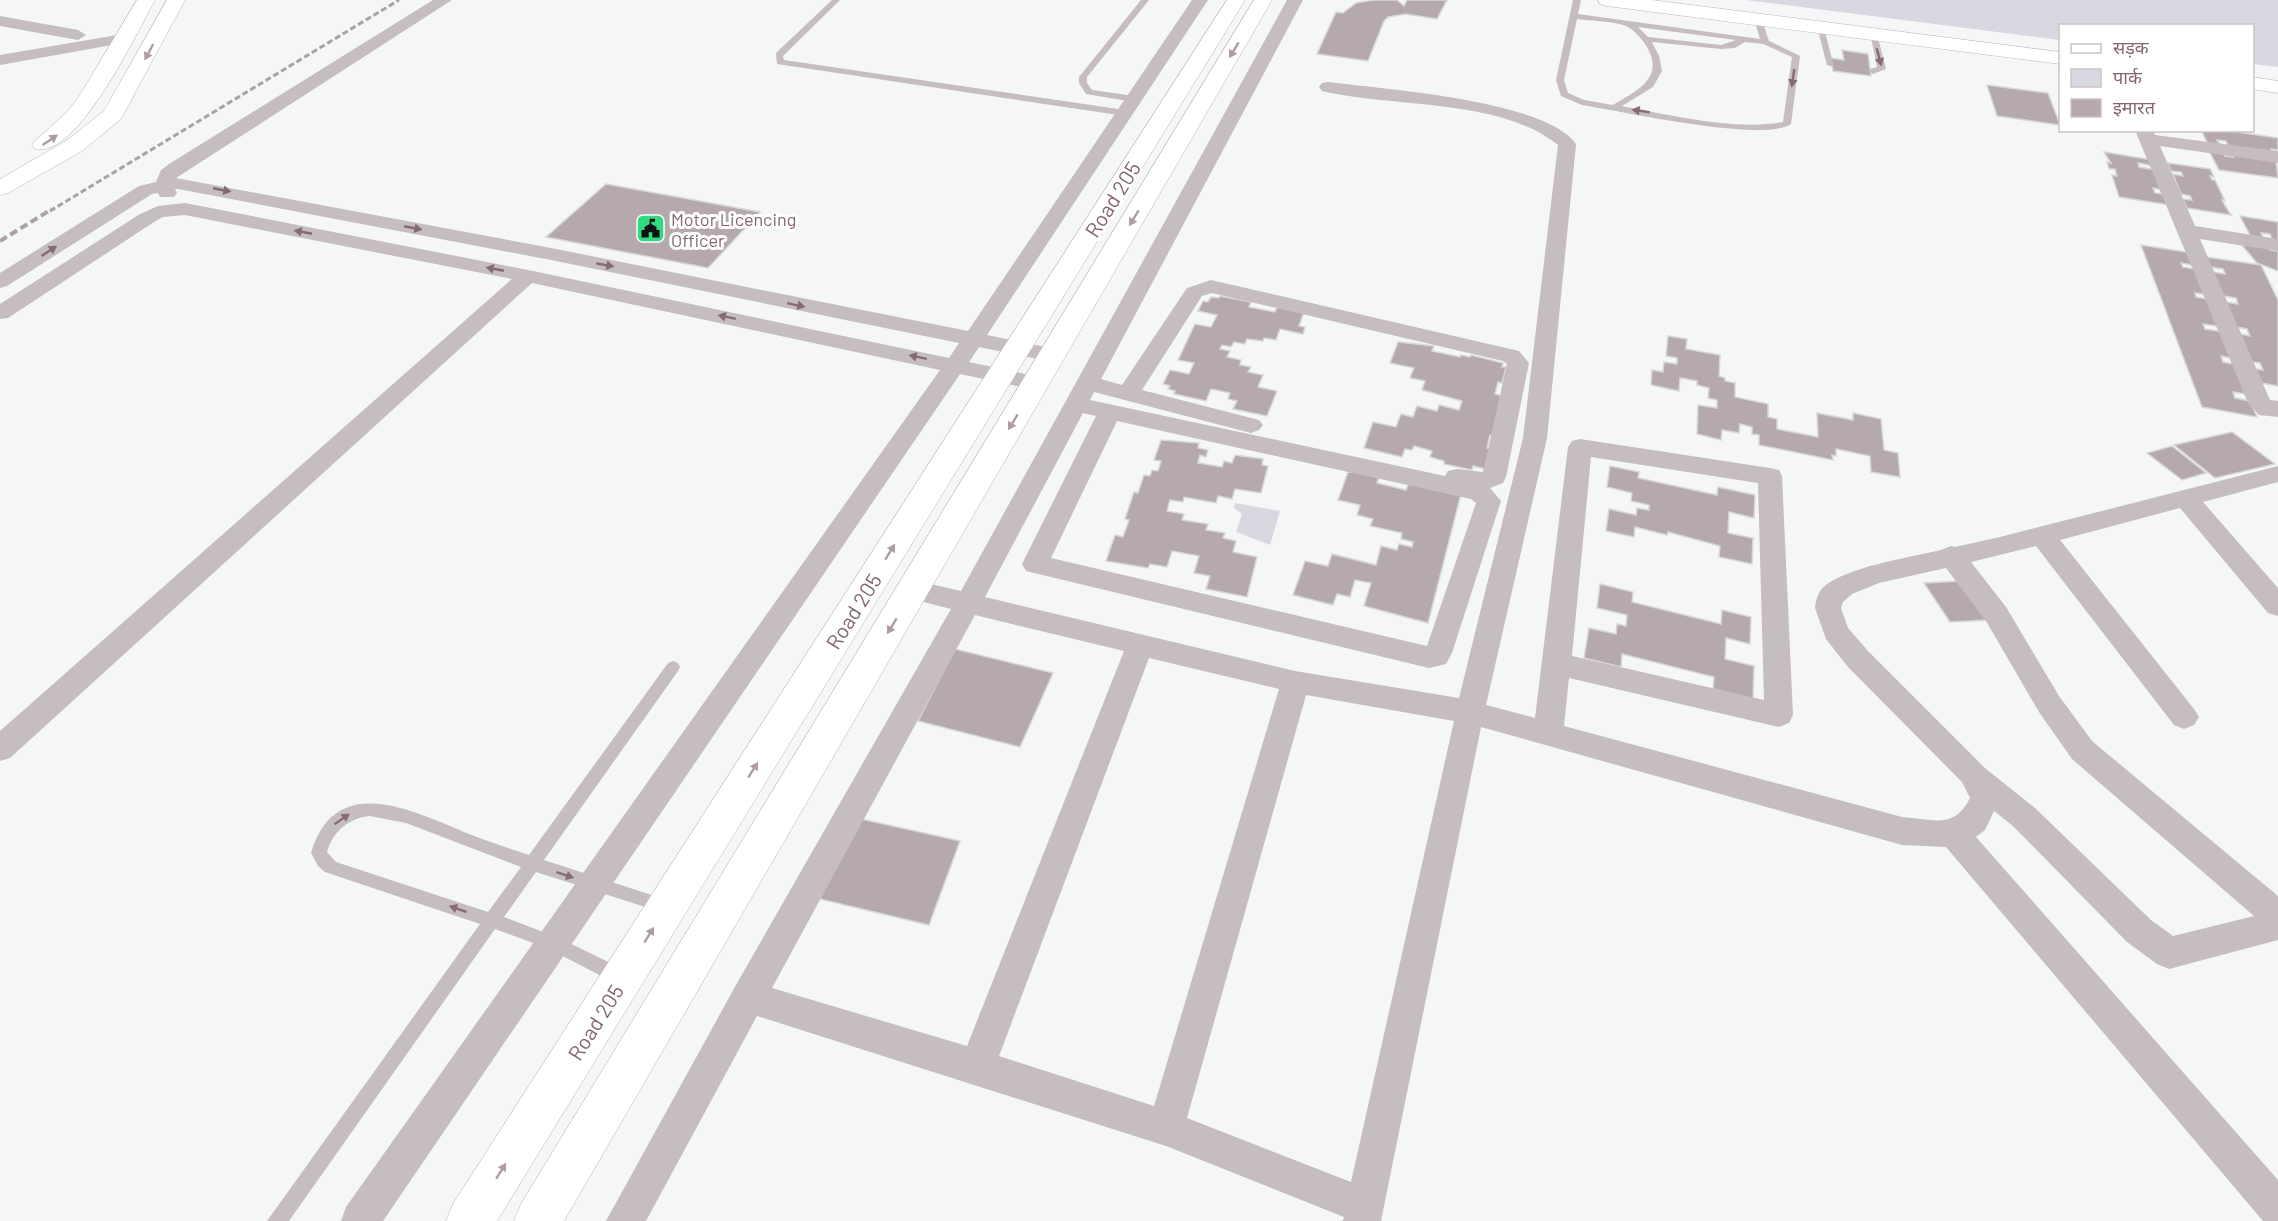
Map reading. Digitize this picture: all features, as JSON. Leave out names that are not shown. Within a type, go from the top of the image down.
[{"type":"main road","points":[[0,169],[47,142],[72,123],[146,0]]},
{"type":"main road","points":[[0,188],[79,143],[108,120],[126,96],[177,0]]},
{"type":"main road","name":"Road 205","points":[[470,1221],[1236,0]]},
{"type":"main road","name":"Road 205","points":[[538,1221],[1263,0]]},
{"type":"main road","points":[[1607,0],[2059,58]]},
{"type":"main road","points":[[1700,0],[2059,46]]},
{"type":"main road","points":[[2254,71],[2278,74]]},
{"type":"main road","points":[[2254,83],[2278,87]]},
{"type":"street","points":[[173,209],[164,185],[168,174],[204,149],[444,0]]},
{"type":"street","points":[[360,1221],[592,884],[972,341],[1200,0]]},
{"type":"street","points":[[624,1221],[968,603],[1295,0]]},
{"type":"street","points":[[0,21],[78,35]]},
{"type":"street","points":[[0,60],[123,39]]},
{"type":"street","points":[[748,998],[977,1067],[1166,1128],[1364,1214],[1470,712],[1535,438],[1567,144],[1550,130],[1530,121],[1487,109],[1328,87]]},
{"type":"street","points":[[2146,135],[2278,157]]},
{"type":"street","points":[[2146,135],[2260,403],[2267,410],[2278,409]]},
{"type":"street","points":[[0,282],[136,195],[164,185],[192,184],[551,254],[972,341],[1010,362],[1045,369]]},
{"type":"street","points":[[0,313],[147,218],[173,209],[193,210],[528,276],[955,365],[1010,362],[1045,369]]},
{"type":"street","points":[[2187,231],[2278,245]]},
{"type":"street","points":[[0,749],[528,276]]},
{"type":"street","points":[[1081,393],[1119,402],[1479,492],[1486,496],[1489,501],[1436,656],[1429,657],[1035,564],[1119,402],[1194,292],[1211,286],[1511,356],[1518,363],[1494,477],[1487,481],[1477,482],[1119,402]]},
{"type":"street","points":[[1548,733],[1580,447],[1770,476],[1779,715],[1557,664]]},
{"type":"street","points":[[2278,474],[2042,535],[1874,575],[1843,587],[1831,597],[1828,608],[1836,632],[1858,658],[1975,778],[2024,817],[2139,931],[2169,953],[2278,925]]},
{"type":"street","points":[[2186,498],[2278,606]]},
{"type":"street","points":[[2042,535],[2184,717]]},
{"type":"street","points":[[1951,555],[1996,614],[2049,704],[2082,750],[2278,916]]},
{"type":"street","points":[[913,590],[1295,682],[1470,712],[1902,831],[1954,834],[1974,821],[1985,798],[1975,778]]},
{"type":"street","points":[[977,1067],[1140,645]]},
{"type":"street","points":[[1166,1128],[1295,682]]},
{"type":"street","points":[[1954,834],[2278,1209]]},
{"type":"lane","points":[[836,0],[779,55],[780,62],[1130,106]]},
{"type":"lane","points":[[1130,106],[1089,92],[1083,83],[1083,77],[1145,0]]},
{"type":"lane","points":[[1574,16],[1765,42],[1796,56],[1787,124],[1779,128],[1749,128],[1582,102],[1564,94],[1560,81],[1577,0]]},
{"type":"lane","points":[[1758,19],[1765,42]]},
{"type":"lane","points":[[1615,107],[1640,93],[1656,79],[1658,61],[1646,39],[1628,23]]},
{"type":"lane","points":[[1821,28],[1831,65]]},
{"type":"lane","points":[[1872,34],[1882,69],[1873,71]]},
{"type":"lane","points":[[1646,39],[1721,47],[1732,46],[1744,39]]},
{"type":"lane","points":[[277,1221],[674,667]]},
{"type":"lane","points":[[622,978],[553,943],[331,867],[319,853],[322,840],[335,823],[352,812],[382,809],[533,864],[667,907]]},
{"type":"green space","points":[[1746,0],[2278,0],[2278,67],[2254,64],[2254,24],[2059,24],[2059,40]]},
{"type":"green space","points":[[1235,503],[1280,511],[1270,545],[1236,532],[1242,514],[1234,508]]},
{"type":"building","points":[[1397,0],[1404,6],[1407,0],[1447,0],[1437,19],[1406,14],[1388,17],[1384,21],[1368,61],[1317,54],[1336,12],[1343,13],[1356,3]]},
{"type":"building","points":[[1842,50],[1868,54],[1871,76],[1833,71],[1831,58],[1844,60]]},
{"type":"building","points":[[1987,85],[2048,93],[2059,125],[1997,116]]},
{"type":"building","points":[[2202,132],[2238,132],[2278,138],[2278,150],[2271,149],[2272,153],[2229,147],[2226,141],[2217,140],[2220,145],[2208,144]]},
{"type":"building","points":[[2209,151],[2223,153],[2225,156],[2233,157],[2231,154],[2276,160],[2278,178],[2219,170]]},
{"type":"building","points":[[2104,152],[2152,160],[2155,166],[2138,163],[2139,167],[2156,170],[2164,190],[2153,188],[2155,193],[2165,194],[2170,205],[2119,197],[2112,175],[2117,176],[2115,169],[2109,169],[2107,162],[2111,163]]},
{"type":"building","points":[[2168,163],[2210,169],[2214,177],[2210,176],[2212,180],[2215,180],[2225,201],[2222,200],[2231,215],[2187,208],[2183,199],[2192,200],[2190,196],[2181,194],[2173,174],[2183,176],[2181,172],[2171,171]]},
{"type":"building","points":[[606,184],[760,212],[708,268],[546,237]]},
{"type":"building","points":[[2240,216],[2278,222],[2278,241],[2273,241],[2270,234],[2261,233],[2264,239],[2251,237]]},
{"type":"building","points":[[2241,244],[2277,251],[2278,249],[2278,271],[2257,263]]},
{"type":"building","points":[[2141,245],[2192,253],[2198,266],[2181,263],[2183,267],[2199,270],[2210,295],[2195,293],[2196,297],[2212,300],[2223,327],[2203,324],[2205,329],[2225,332],[2237,359],[2221,356],[2223,362],[2239,365],[2252,395],[2233,392],[2235,398],[2250,401],[2257,417],[2202,407]]},
{"type":"building","points":[[2206,257],[2261,265],[2278,300],[2278,386],[2262,383],[2255,369],[2263,370],[2260,363],[2252,362],[2240,334],[2250,336],[2247,329],[2237,327],[2226,302],[2238,304],[2236,298],[2223,296],[2212,272],[2225,274],[2223,269],[2210,267]]},
{"type":"building","points":[[1220,296],[1251,302],[1249,307],[1275,312],[1278,305],[1304,312],[1299,326],[1305,327],[1303,334],[1280,329],[1276,340],[1247,339],[1245,344],[1234,342],[1231,347],[1222,345],[1220,349],[1230,351],[1227,357],[1241,360],[1240,365],[1251,367],[1248,372],[1263,375],[1258,387],[1277,391],[1267,416],[1233,409],[1237,401],[1228,399],[1230,393],[1211,389],[1206,401],[1174,394],[1175,391],[1168,389],[1170,386],[1163,384],[1170,370],[1189,374],[1194,363],[1178,360],[1195,324],[1211,327],[1217,315],[1198,311],[1203,301],[1208,302],[1211,297],[1219,298]]},
{"type":"building","points":[[1668,336],[1687,339],[1686,349],[1720,355],[1719,376],[1725,378],[1725,381],[1735,383],[1735,397],[1768,404],[1768,417],[1777,419],[1777,429],[1818,437],[1817,413],[1853,420],[1853,413],[1881,419],[1884,450],[1898,453],[1900,477],[1871,472],[1870,456],[1836,449],[1836,456],[1832,455],[1833,460],[1759,445],[1759,435],[1752,434],[1752,427],[1740,424],[1739,433],[1722,430],[1721,440],[1697,434],[1698,405],[1717,408],[1717,400],[1708,398],[1709,388],[1697,385],[1697,381],[1680,378],[1679,391],[1651,385],[1652,370],[1663,372],[1664,362],[1677,364],[1677,358],[1666,356]]},
{"type":"building","points":[[1398,342],[1434,346],[1432,351],[1460,357],[1471,355],[1503,363],[1502,367],[1506,367],[1502,383],[1498,382],[1495,394],[1503,396],[1493,436],[1490,435],[1487,448],[1491,448],[1486,469],[1473,466],[1472,470],[1444,464],[1444,461],[1430,457],[1432,451],[1414,446],[1412,450],[1405,449],[1402,457],[1364,448],[1373,422],[1396,427],[1401,414],[1413,417],[1417,406],[1437,411],[1439,405],[1459,410],[1462,401],[1422,390],[1425,381],[1410,378],[1414,368],[1390,363]]},
{"type":"building","points":[[2232,432],[2275,464],[2215,478],[2174,445]]},
{"type":"building","points":[[1161,440],[1199,443],[1198,448],[1208,450],[1206,457],[1200,455],[1198,463],[1222,467],[1224,461],[1232,463],[1235,455],[1263,459],[1262,465],[1268,466],[1261,493],[1235,489],[1232,499],[1218,496],[1216,503],[1184,497],[1183,502],[1170,500],[1167,511],[1184,514],[1182,520],[1208,524],[1206,530],[1225,533],[1223,538],[1236,541],[1233,552],[1257,557],[1247,597],[1206,589],[1210,576],[1194,573],[1199,556],[1172,551],[1167,567],[1150,564],[1148,568],[1106,561],[1115,535],[1123,537],[1129,520],[1125,519],[1134,492],[1138,493],[1144,475],[1150,476],[1152,470],[1158,471],[1161,461],[1154,460]]},
{"type":"building","points":[[2172,446],[2206,473],[2182,480],[2147,453]]},
{"type":"building","points":[[1610,466],[1639,472],[1638,478],[1717,495],[1718,487],[1755,495],[1754,518],[1729,512],[1728,533],[1753,538],[1752,564],[1719,557],[1720,546],[1668,532],[1667,535],[1635,527],[1634,537],[1606,531],[1609,509],[1636,515],[1637,508],[1649,510],[1649,505],[1631,501],[1632,493],[1607,487]]},
{"type":"building","points":[[1348,472],[1380,473],[1377,483],[1406,490],[1409,482],[1461,494],[1428,623],[1364,606],[1371,583],[1355,580],[1350,597],[1337,594],[1333,605],[1293,595],[1305,561],[1328,566],[1332,554],[1376,565],[1381,546],[1397,550],[1399,544],[1412,547],[1413,542],[1401,539],[1402,533],[1370,526],[1373,519],[1357,515],[1360,505],[1338,500]]},
{"type":"building","points":[[1963,581],[1990,620],[1950,622],[1924,583]]},
{"type":"building","points":[[1600,584],[1633,592],[1632,602],[1721,624],[1722,610],[1751,617],[1750,644],[1726,638],[1725,659],[1754,666],[1753,699],[1713,689],[1714,677],[1622,654],[1621,667],[1584,658],[1589,628],[1616,634],[1617,624],[1626,626],[1627,615],[1597,608]]},
{"type":"building","points":[[955,649],[1053,673],[1020,747],[918,721]]},
{"type":"building","points":[[857,818],[960,841],[929,925],[820,899]]},
{"type":"railway","points":[[50,211],[399,0]]},
{"type":"railway","points":[[0,241],[52,209]]},
{"type":"place","name":"Motor Licencing Officer","points":[[650,229]]}]
